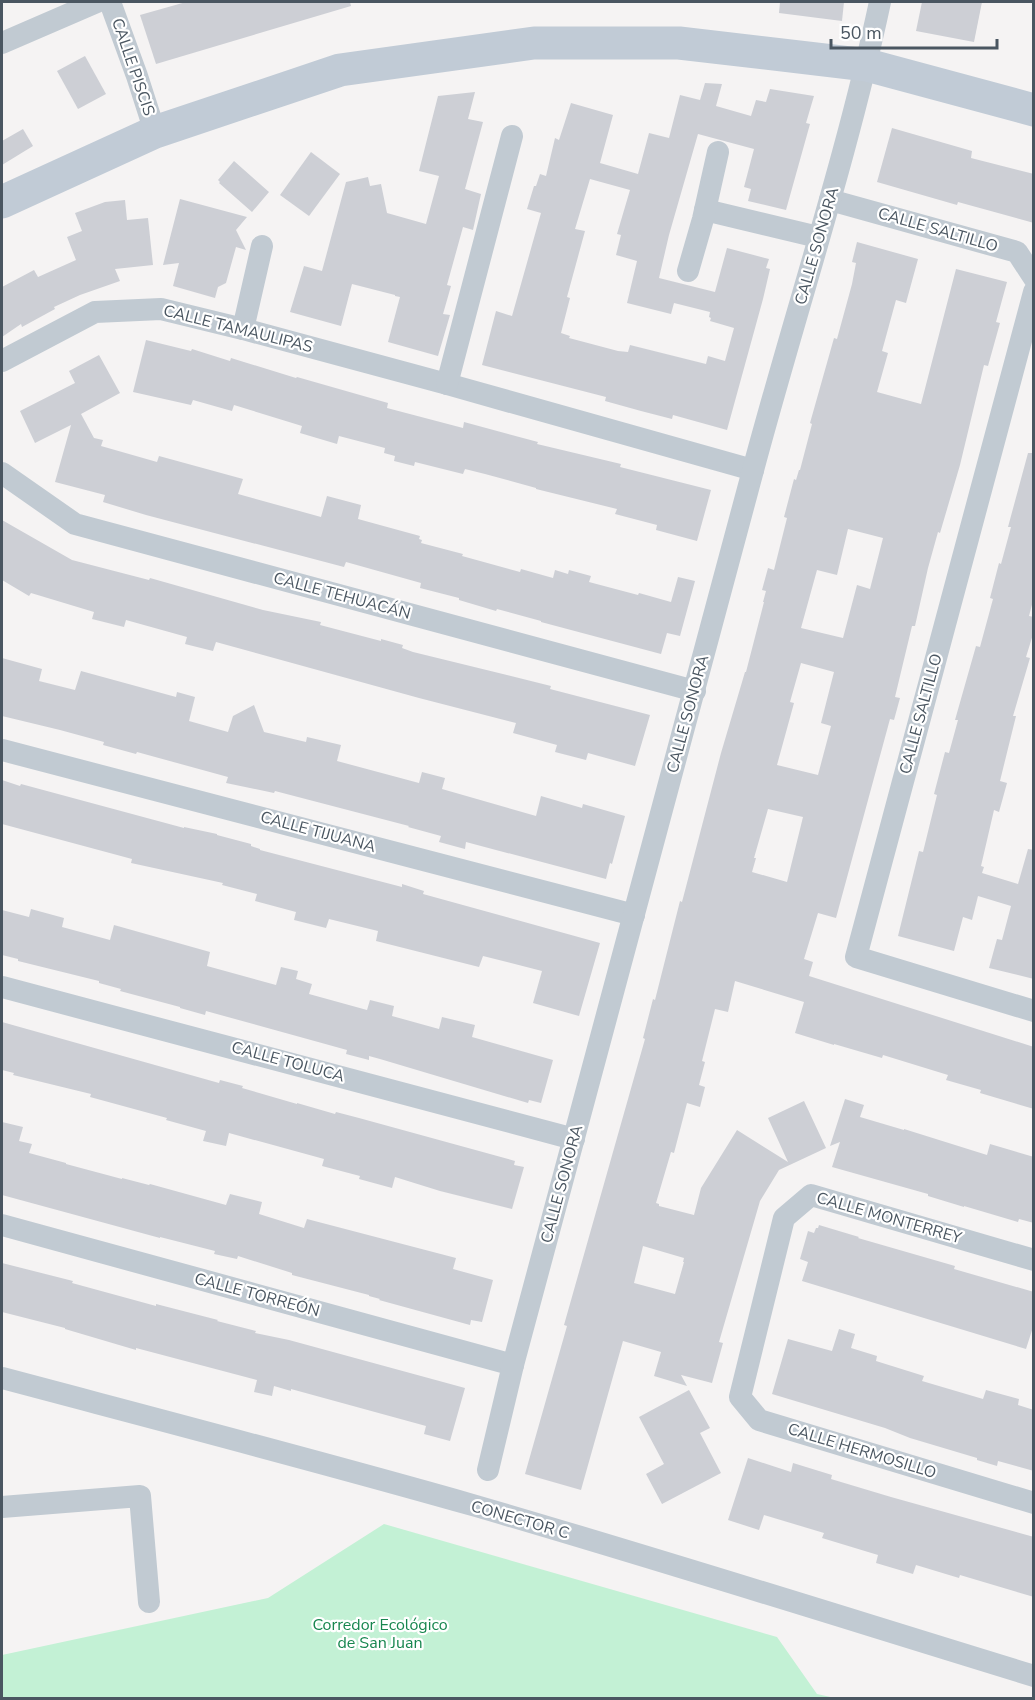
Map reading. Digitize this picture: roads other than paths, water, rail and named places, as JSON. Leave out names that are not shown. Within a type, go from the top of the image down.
[{"type":"street","points":[[2,43],[97,2]]},
{"type":"street","name":"CALLE PISCIS","points":[[110,2],[155,132]]},
{"type":"street","name":"CALLE SONORA","points":[[488,1470],[513,1365],[753,470],[867,65],[880,2]]},
{"type":"street","points":[[2,202],[155,132],[340,70],[534,44],[679,43],[867,65],[1034,110]]},
{"type":"street","points":[[447,384],[512,136]]},
{"type":"street","points":[[688,271],[718,152]]},
{"type":"street","name":"CALLE SALTILLO","points":[[830,200],[1017,252],[1034,278]]},
{"type":"street","points":[[705,210],[818,237]]},
{"type":"street","points":[[243,328],[262,246]]},
{"type":"street","name":"CALLE SALTILLO","points":[[1034,292],[856,957],[1034,1011]]},
{"type":"street","name":"CALLE TAMAULIPAS","points":[[2,361],[95,312],[161,309],[243,328],[753,470]]},
{"type":"street","name":"CALLE TEHUACÁN","points":[[2,473],[75,524],[695,691]]},
{"type":"street","name":"CALLE TIJUANA","points":[[2,750],[634,915]]},
{"type":"street","name":"CALLE TOLUCA","points":[[2,987],[574,1138]]},
{"type":"street","name":"CALLE MONTERREY","points":[[751,1356],[784,1218],[811,1195],[1034,1260]]},
{"type":"street","name":"CALLE TORREÓN","points":[[2,1225],[513,1365]]},
{"type":"street","name":"CALLE HERMOSILLO","points":[[751,1356],[740,1397],[759,1420],[1034,1503]]},
{"type":"street","name":"CONECTOR C","points":[[2,1378],[256,1445],[474,1506],[1034,1676]]},
{"type":"street","points":[[2,1507],[140,1496],[149,1602]]},
{"type":"park label","name":"Corredor Ecológico de San Juan","points":[[380,1634]]}]
